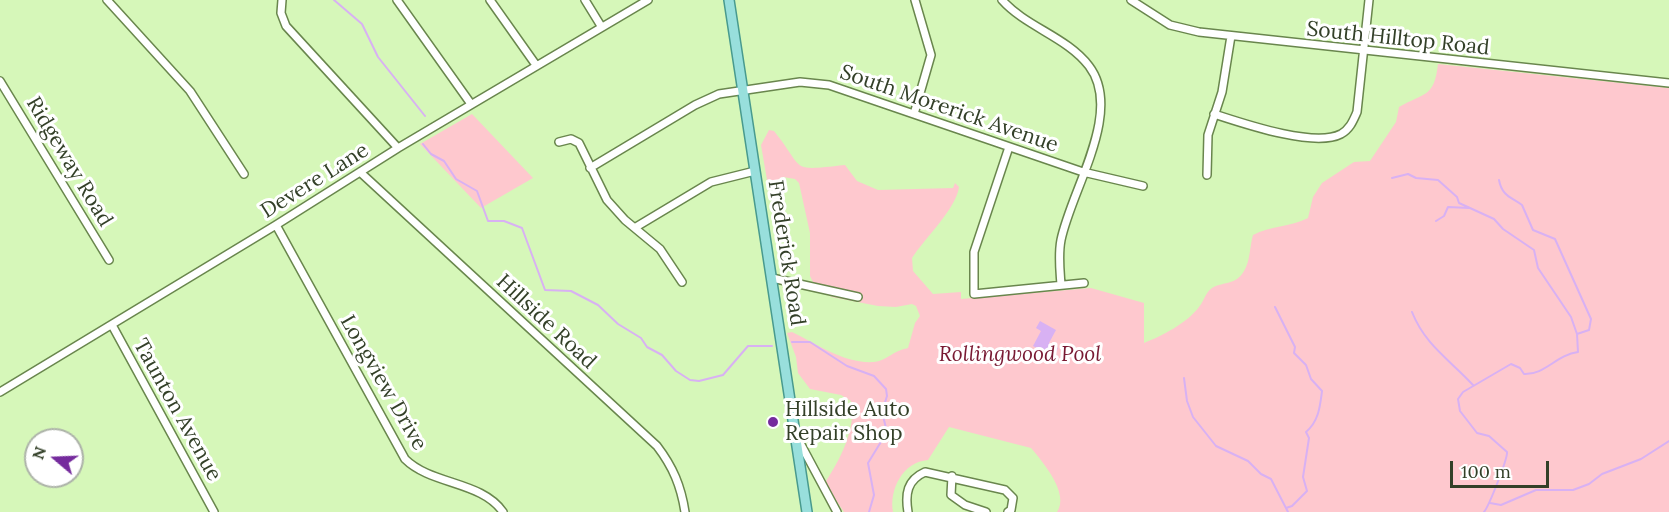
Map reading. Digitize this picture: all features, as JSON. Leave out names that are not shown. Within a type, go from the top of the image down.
[{"type":"main road","name":"Frederick Road","points":[[729,0],[807,512]]},
{"type":"street","points":[[107,0],[190,91],[244,174]]},
{"type":"street","points":[[282,0],[281,13],[286,26],[398,148]]},
{"type":"street","points":[[397,0],[471,104]]},
{"type":"street","points":[[490,0],[536,65]]},
{"type":"street","points":[[585,0],[601,27]]},
{"type":"street","name":"Devere Lane","points":[[0,392],[276,225],[398,148],[648,0]]},
{"type":"street","points":[[914,114],[931,55],[915,0]]},
{"type":"street","points":[[1002,0],[1074,51],[1095,75],[1102,97],[1102,116],[1061,239],[1061,285]]},
{"type":"street","name":"South Hilltop Road","points":[[1131,0],[1177,27],[1231,36],[1669,83]]},
{"type":"street","points":[[1214,114],[1283,133],[1324,137],[1341,134],[1349,128],[1357,112],[1369,0]]},
{"type":"street","points":[[1207,175],[1208,135],[1225,78],[1231,36]]},
{"type":"street","name":"Ridgeway Road","points":[[0,81],[109,260]]},
{"type":"street","name":"South Morerick Avenue","points":[[590,168],[706,99],[743,90],[800,82],[818,83],[1083,172],[1143,186]]},
{"type":"street","points":[[559,141],[571,139],[579,143],[607,200],[660,249],[682,282]]},
{"type":"street","points":[[1009,147],[974,252],[974,294],[1084,283]]},
{"type":"street","points":[[636,228],[711,182],[755,171]]},
{"type":"street","name":"Hillside Road","points":[[360,172],[657,446],[673,469],[682,492],[685,512]]},
{"type":"street","name":"Longview Drive","points":[[276,225],[405,459],[428,475],[490,499],[503,512]]},
{"type":"street","points":[[772,278],[858,297]]},
{"type":"street","name":"Taunton Avenue","points":[[112,325],[214,512]]},
{"type":"street","points":[[795,434],[837,512]]},
{"type":"street","points":[[908,512],[907,492],[913,479],[925,472],[952,476],[1005,490],[1013,498],[1011,510],[1008,512]]},
{"type":"street","points":[[952,476],[951,495],[965,505],[986,512]]},
{"type":"green space","name":"Rollingwood Pool","points":[[1438,64],[1669,88],[1669,512],[1057,512],[1060,505],[1058,488],[1031,448],[949,427],[928,460],[911,466],[900,478],[893,494],[893,512],[844,512],[829,490],[826,481],[846,443],[852,422],[851,401],[841,395],[810,389],[798,373],[796,357],[787,333],[792,332],[841,357],[874,362],[908,348],[915,323],[920,316],[916,306],[912,304],[896,307],[878,306],[832,297],[817,290],[810,276],[810,233],[799,183],[795,179],[783,177],[769,185],[767,180],[761,145],[769,130],[774,131],[800,165],[814,168],[845,165],[857,181],[878,190],[953,188],[955,183],[959,187],[952,205],[912,258],[913,271],[933,294],[961,292],[961,299],[1091,288],[1144,303],[1144,343],[1181,324],[1194,313],[1212,288],[1239,277],[1247,264],[1253,235],[1308,218],[1313,197],[1322,183],[1354,162],[1370,161],[1396,122],[1399,107],[1431,89]]},
{"type":"green space","points":[[472,114],[533,178],[481,208],[420,144]]},
{"type":"shaded area","points":[[1040,321],[1056,330],[1049,343],[1058,348],[1053,357],[1033,346],[1041,331],[1036,328]]},
{"type":"waterway","points":[[334,0],[362,24],[378,57],[425,116]]},
{"type":"waterway","points":[[423,144],[431,154],[444,161],[456,179],[477,191],[488,221],[504,221],[522,228],[545,290],[571,291],[598,305],[618,324],[641,338],[647,347],[662,355],[676,371],[690,380],[699,381],[723,375],[748,346],[772,346]]},
{"type":"waterway","points":[[1392,178],[1408,174],[1416,178],[1438,180],[1457,197],[1459,203],[1494,219],[1503,229],[1534,250],[1538,268],[1571,317],[1577,334],[1578,352],[1531,373],[1524,374],[1520,368],[1511,364],[1463,392],[1458,399],[1460,411],[1477,433],[1489,436],[1507,452],[1498,482],[1484,512]]},
{"type":"waterway","points":[[1499,180],[1505,193],[1522,205],[1533,230],[1555,239],[1591,319],[1589,330],[1577,334]]},
{"type":"waterway","points":[[1436,221],[1444,216],[1448,207],[1469,208]]},
{"type":"waterway","points":[[1275,307],[1295,347],[1294,353],[1306,365],[1311,379],[1322,391],[1316,418],[1306,432],[1309,438],[1303,477],[1307,491],[1292,506],[1286,508]]},
{"type":"waterway","points":[[1412,312],[1417,324],[1431,343],[1473,385]]},
{"type":"waterway","points":[[792,342],[810,342],[847,366],[874,376],[886,389],[887,396],[882,412],[887,432],[868,463],[874,495],[869,512]]},
{"type":"waterway","points":[[1184,378],[1187,401],[1193,417],[1216,446],[1248,461],[1261,474],[1271,479],[1288,512]]},
{"type":"waterway","points":[[1490,503],[1501,505],[1536,490],[1573,490],[1589,484],[1602,474],[1641,459],[1669,441]]},
{"type":"place","name":"Hillside Auto Repair Shop","points":[[773,422]]}]
